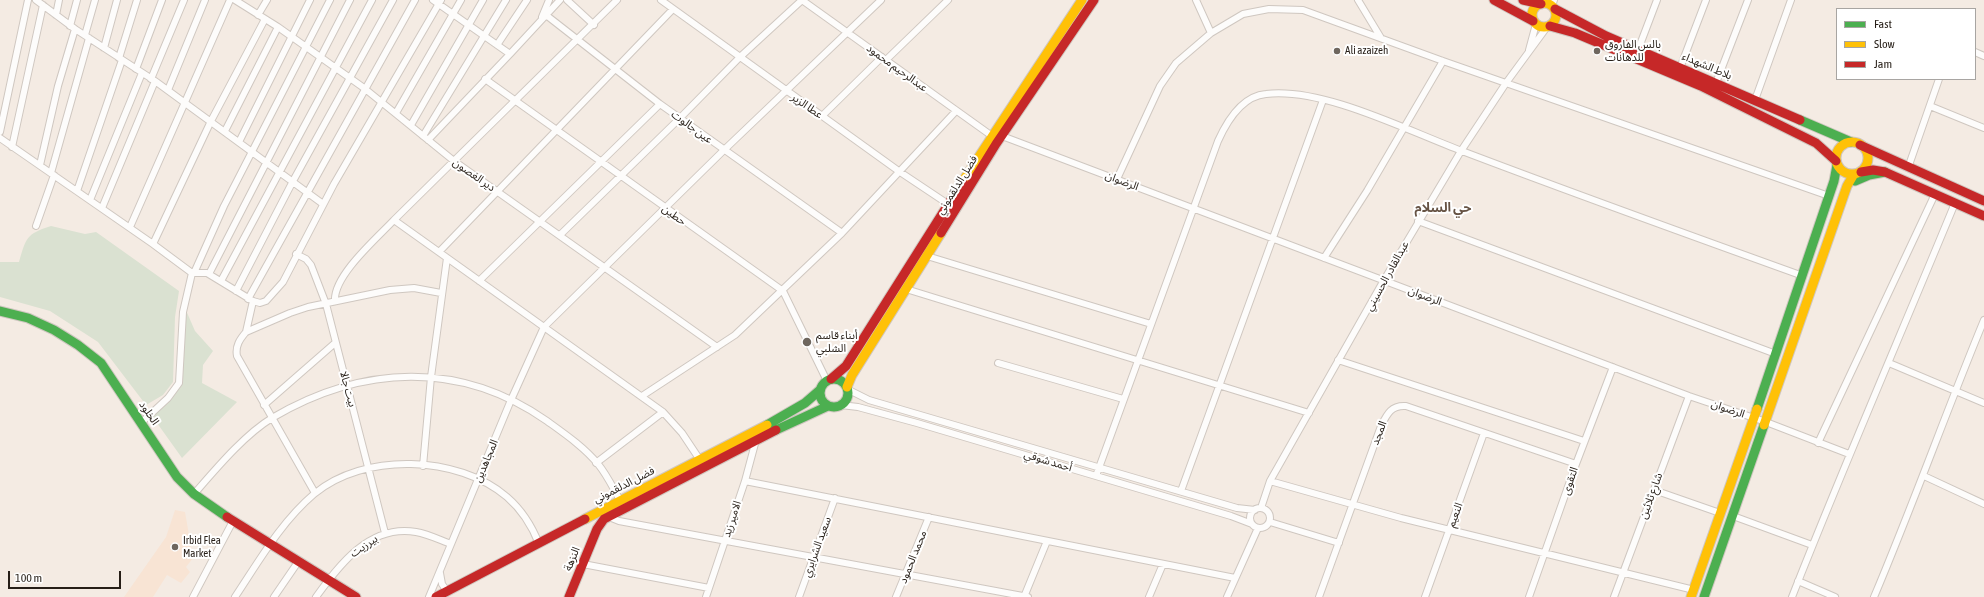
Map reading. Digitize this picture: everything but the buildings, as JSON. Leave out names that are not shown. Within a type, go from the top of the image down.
[{"type":"main road","name":"فضل الدلقموني","points":[[829,380],[846,366],[952,207],[1082,0]]},
{"type":"main road","name":"فضل الدلقموني","points":[[997,136],[1094,0]]},
{"type":"main road","points":[[1494,0],[1535,22],[1549,26],[1556,16],[1549,4],[1534,9],[1532,12],[1535,22]]},
{"type":"main road","name":"بلاط الشهداء","points":[[1523,0],[1549,4],[1638,50],[1984,201]]},
{"type":"main road","name":"بلاط الشهداء","points":[[1549,26],[1575,33],[1701,86],[1824,148],[1836,163]]},
{"type":"main road","points":[[1824,148],[1829,145],[1834,136]]},
{"type":"main road","points":[[1693,593],[1803,276],[1834,181],[1836,156],[1839,148],[1856,144],[1866,152],[1868,160],[1847,186],[1704,597]]},
{"type":"main road","points":[[1836,163],[1842,172],[1857,173],[1873,170],[1885,172],[1984,216]]},
{"type":"main road","points":[[1847,186],[1862,177],[1885,172]]},
{"type":"main road","points":[[1834,181],[1840,181],[1847,186]]},
{"type":"main road","name":"فضل الدلقموني","points":[[847,388],[852,376],[927,256],[952,207]]},
{"type":"main road","name":"الخلود","points":[[0,311],[20,314],[43,323],[66,336],[86,350],[101,363],[142,422],[177,477],[194,494],[233,521],[356,597]]},
{"type":"main road","points":[[597,529],[601,522],[609,517],[756,440],[828,406],[837,407],[841,405],[848,397],[847,388],[838,380],[829,380],[820,390],[821,400],[828,406]]},
{"type":"main road","name":"فضل الدلقموني","points":[[436,597],[620,500],[700,460],[800,406],[820,390]]},
{"type":"main road","points":[[584,520],[593,520],[597,524],[597,529]]},
{"type":"main road","name":"النزهة","points":[[569,597],[597,529]]},
{"type":"street","points":[[0,132],[28,0]]},
{"type":"street","points":[[36,0],[72,27],[168,90],[323,204]]},
{"type":"street","points":[[56,15],[59,0]]},
{"type":"street","points":[[40,165],[77,0]]},
{"type":"street","points":[[36,226],[53,174],[95,0]]},
{"type":"street","points":[[104,48],[117,0]]},
{"type":"street","points":[[77,191],[121,59],[137,0]]},
{"type":"street","points":[[90,200],[139,71],[162,0]]},
{"type":"street","points":[[102,208],[184,0]]},
{"type":"street","points":[[168,90],[205,0]]},
{"type":"street","points":[[130,227],[230,0]]},
{"type":"street","name":"دير الغصون","points":[[235,0],[278,27],[364,88],[454,161],[540,220],[716,348]]},
{"type":"street","points":[[258,15],[267,0]]},
{"type":"street","points":[[239,142],[310,0]]},
{"type":"street","points":[[142,422],[168,398],[179,382],[183,319],[193,273],[220,213],[330,0]]},
{"type":"street","points":[[209,274],[319,56],[350,0]]},
{"type":"street","points":[[221,281],[372,0]]},
{"type":"street","points":[[236,291],[293,181],[393,0]]},
{"type":"street","points":[[315,493],[271,419],[237,356],[238,344],[246,332],[250,300],[364,88],[415,0]]},
{"type":"street","points":[[396,113],[461,0]]},
{"type":"street","points":[[411,125],[483,0]]},
{"type":"street","points":[[425,138],[506,0]]},
{"type":"street","points":[[497,44],[527,0]]},
{"type":"street","points":[[540,21],[549,0]]},
{"type":"street","points":[[425,138],[510,54],[560,0]]},
{"type":"street","points":[[567,0],[594,25]]},
{"type":"street","points":[[335,302],[334,294],[340,282],[394,220],[594,25],[617,0]]},
{"type":"street","name":"عطا الزير","points":[[661,0],[786,91],[952,207]]},
{"type":"street","points":[[560,235],[740,57],[802,0]]},
{"type":"street","name":"عبدالرحيم محمود","points":[[802,0],[849,32],[956,111],[997,136]]},
{"type":"street","points":[[544,327],[724,150],[881,0]]},
{"type":"street","points":[[1196,0],[1211,33]]},
{"type":"street","points":[[1358,0],[1381,38]]},
{"type":"street","points":[[1638,50],[1657,0]]},
{"type":"street","points":[[1680,68],[1706,0]]},
{"type":"street","points":[[1716,83],[1748,0]]},
{"type":"street","points":[[1755,100],[1791,0]]},
{"type":"street","points":[[0,138],[130,227],[193,273],[204,272],[209,274],[250,300],[260,303],[266,301],[272,296],[283,282],[296,254],[323,204],[382,102],[437,1],[510,54]]},
{"type":"street","points":[[822,116],[944,1]]},
{"type":"street","points":[[12,147],[43,5]]},
{"type":"street","points":[[439,252],[673,9]]},
{"type":"street","points":[[1117,179],[1160,86],[1176,63],[1211,33],[1243,14],[1269,9],[1303,10],[1443,61],[1829,196]]},
{"type":"street","name":"عين جالوت","points":[[546,15],[660,104],[842,233]]},
{"type":"street","points":[[153,244],[211,121],[265,19]]},
{"type":"street","name":"عبدالقادر الحسيني","points":[[1528,53],[1535,22]]},
{"type":"street","name":"عبدالقادر الحسيني","points":[[1258,509],[1270,482],[1418,221],[1461,151],[1506,83],[1549,26]]},
{"type":"street","points":[[225,131],[278,27]]},
{"type":"street","points":[[1324,258],[1404,128],[1443,61]]},
{"type":"street","name":"حطين","points":[[485,78],[619,176],[783,291],[829,380]]},
{"type":"street","points":[[1908,168],[1940,80]]},
{"type":"street","points":[[1096,476],[1123,399],[1223,131],[1242,105],[1255,96],[1267,94],[1298,94],[1349,107],[1461,151],[1803,276]]},
{"type":"street","points":[[1181,491],[1323,100]]},
{"type":"street","points":[[479,281],[660,104]]},
{"type":"street","points":[[1930,106],[1984,128]]},
{"type":"street","points":[[642,396],[735,335],[783,291],[842,233],[956,111]]},
{"type":"street","name":"الرضوان","points":[[997,136],[1117,179],[1194,210],[1613,366],[1689,396],[1766,422],[1849,454]]},
{"type":"street","points":[[1818,443],[1935,194]]},
{"type":"street","points":[[1792,597],[1849,454],[1889,363],[1955,203]]},
{"type":"street","points":[[394,220],[663,412],[682,433],[700,460]]},
{"type":"street","points":[[1418,221],[1776,354]]},
{"type":"street","name":"بيت جالا","points":[[296,254],[306,259],[311,265],[326,304],[385,533]]},
{"type":"street","points":[[927,256],[1151,324]]},
{"type":"street","points":[[423,466],[431,377],[447,258]]},
{"type":"street","points":[[246,332],[290,313],[335,302],[408,288],[421,288],[442,293]]},
{"type":"street","points":[[906,289],[1309,413]]},
{"type":"street","points":[[1874,597],[1924,476],[1955,391],[1984,320]]},
{"type":"street","name":"المجاهدين","points":[[429,597],[511,400],[544,327]]},
{"type":"street","points":[[264,405],[335,343]]},
{"type":"street","points":[[1338,360],[1584,441]]},
{"type":"street","points":[[998,363],[1123,399]]},
{"type":"street","points":[[1889,363],[1984,403]]},
{"type":"street","name":"التقوى","points":[[1529,597],[1546,553],[1584,441],[1613,366]]},
{"type":"street","points":[[194,494],[230,455],[254,432],[271,419],[309,399],[347,385],[392,377],[431,377],[464,382],[511,400],[556,428],[596,463],[620,500]]},
{"type":"street","name":"أحمد شوقي","points":[[847,388],[869,400],[1240,509],[1258,509]]},
{"type":"street","name":"شارع ثلاثين","points":[[1614,597],[1689,396]]},
{"type":"street","name":"أحمد شوقي","points":[[841,405],[862,408],[917,423],[1231,516],[1255,526]]},
{"type":"street","name":"المجد","points":[[1319,597],[1340,543],[1381,426],[1388,412],[1395,407],[1406,406],[1576,464]]},
{"type":"street","points":[[596,463],[663,412]]},
{"type":"street","name":"النعيم","points":[[1425,597],[1484,433]]},
{"type":"street","name":"الامير زيد","points":[[706,597],[726,540],[756,440]]},
{"type":"street","points":[[235,597],[270,544],[294,514],[315,493],[340,477],[368,468],[395,465],[446,468],[478,479],[498,490],[516,505],[530,524],[539,544]]},
{"type":"street","points":[[1924,476],[1984,504]]},
{"type":"street","points":[[745,480],[1235,578]]},
{"type":"street","points":[[1270,482],[1353,505],[1623,572],[1693,593]]},
{"type":"street","points":[[1654,490],[1720,513]]},
{"type":"street","name":"سعيد الشرايري","points":[[799,597],[835,498]]},
{"type":"street","points":[[1255,526],[1250,518],[1258,509],[1269,513],[1270,522]]},
{"type":"street","points":[[1733,516],[1812,545]]},
{"type":"street","points":[[609,517],[619,521],[1025,597],[1047,541]]},
{"type":"street","name":"محمد الحمود","points":[[896,597],[929,517]]},
{"type":"street","points":[[193,597],[233,521]]},
{"type":"street","points":[[1255,526],[1266,526],[1270,522]]},
{"type":"street","points":[[1270,522],[1340,543]]},
{"type":"street","points":[[1227,597],[1255,526]]},
{"type":"street","name":"بيرزيت","points":[[316,597],[328,580],[353,552],[385,533],[416,532],[451,544]]},
{"type":"street","points":[[274,597],[298,562]]},
{"type":"street","points":[[583,564],[709,588]]},
{"type":"street","points":[[1149,597],[1163,564]]},
{"type":"street","points":[[440,572],[442,584],[447,591]]},
{"type":"street","points":[[1798,582],[1835,597]]},
{"type":"shaded area","name":"Irbid Flea Market","points":[[175,510],[185,512],[193,558],[186,567],[190,572],[181,583],[167,575],[153,597],[124,597],[166,537]]},
{"type":"green space","points":[[51,226],[85,234],[96,232],[179,291],[175,317],[173,382],[163,395],[146,405],[98,342],[50,311],[0,297],[0,262],[19,262],[23,247],[28,238],[36,232]]},
{"type":"green space","points":[[185,308],[195,331],[213,351],[203,365],[202,383],[237,402],[182,458],[152,416],[179,383]]},
{"type":"traffic: fast","points":[[1800,120],[1851,142]]},
{"type":"traffic: fast","points":[[1757,409],[1834,181],[1837,165]]},
{"type":"traffic: fast","points":[[1855,181],[1869,175],[1885,172]]},
{"type":"traffic: fast","points":[[0,311],[28,318],[54,330],[78,345],[101,363],[177,477],[194,494],[227,517]]},
{"type":"traffic: fast","points":[[834,379],[844,383],[848,393],[844,403],[834,407],[824,403],[820,393],[824,383],[834,379]]},
{"type":"traffic: fast","points":[[767,425],[805,403],[820,390]]},
{"type":"traffic: fast","points":[[776,430],[828,406]]},
{"type":"traffic: fast","points":[[1704,597],[1764,425]]},
{"type":"traffic: slow","points":[[963,181],[1082,0]]},
{"type":"traffic: slow","points":[[1544,3],[1553,6],[1556,15],[1553,24],[1544,27],[1535,24],[1532,15],[1535,6],[1544,3]]},
{"type":"traffic: slow","points":[[1849,142],[1855,142],[1865,149],[1868,158],[1867,164],[1861,171],[1855,174],[1849,174],[1839,167],[1836,161],[1836,155],[1843,145],[1849,142]]},
{"type":"traffic: slow","points":[[1764,425],[1847,186],[1854,174]]},
{"type":"traffic: slow","points":[[847,387],[852,375],[941,233]]},
{"type":"traffic: slow","points":[[1691,597],[1757,409]]},
{"type":"traffic: slow","points":[[585,519],[767,425]]},
{"type":"traffic: jam","points":[[941,233],[996,144],[1094,0]]},
{"type":"traffic: jam","points":[[1494,0],[1533,21]]},
{"type":"traffic: jam","points":[[1523,0],[1541,4]]},
{"type":"traffic: jam","points":[[1555,9],[1606,36],[1800,120]]},
{"type":"traffic: jam","points":[[1550,26],[1575,33],[1701,86],[1816,143],[1836,161]]},
{"type":"traffic: jam","points":[[1860,145],[1984,201]]},
{"type":"traffic: jam","points":[[1861,172],[1873,170],[1885,172],[1984,216]]},
{"type":"traffic: jam","points":[[831,379],[846,366],[963,181]]},
{"type":"traffic: jam","points":[[569,597],[597,529],[604,519],[776,430]]},
{"type":"traffic: jam","points":[[227,517],[356,597]]},
{"type":"traffic: jam","points":[[436,597],[585,519]]},
{"type":"place","name":"Ali azaizeh","points":[[1337,51]]},
{"type":"place","name":"بالس الفاروق للدهانات","points":[[1597,51]]},
{"type":"place","name":"أبناء قاسم الشلبي","points":[[807,342]]},
{"type":"place","name":"Irbid Flea Market","points":[[175,547]]},
{"type":"district","name":"حي السلام","points":[[1443,208]]}]
